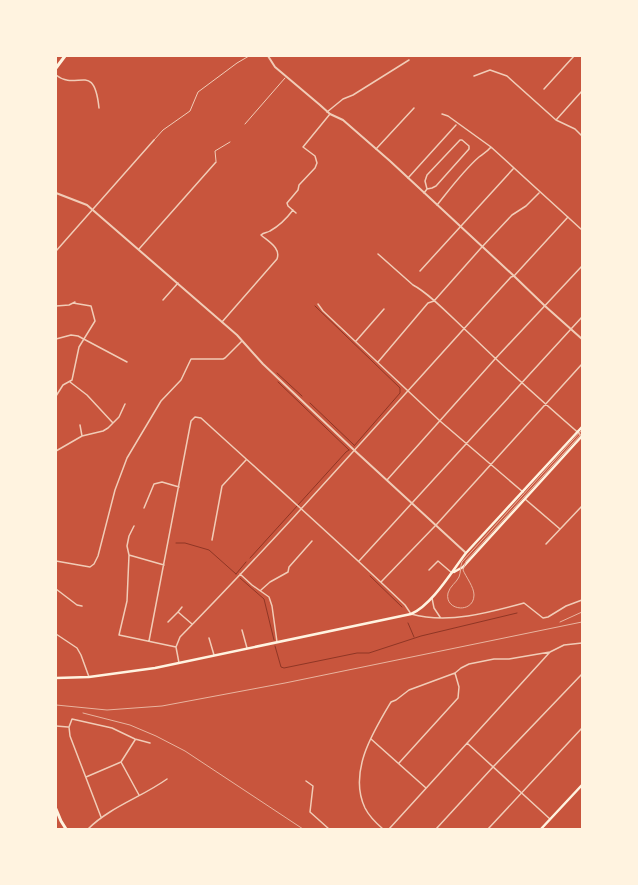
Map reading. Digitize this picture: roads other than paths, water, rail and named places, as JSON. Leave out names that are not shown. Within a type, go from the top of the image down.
[{"type":"main road","points":[[56,68],[65,56]]},
{"type":"main road","points":[[56,678],[89,677],[179,663],[411,614],[423,607],[451,574],[466,553],[582,427]]},
{"type":"main road","points":[[451,574],[463,567],[582,436]]},
{"type":"main road","points":[[460,562],[460,565],[463,567]]},
{"type":"main road","points":[[541,829],[582,785]]},
{"type":"main road","points":[[56,809],[66,829]]},
{"type":"street","points":[[268,56],[273,64],[327,112],[343,120],[376,149],[582,339]]},
{"type":"street","points":[[544,89],[574,56]]},
{"type":"street","points":[[327,112],[343,98],[353,95],[410,60]]},
{"type":"street","points":[[474,76],[490,70],[507,76],[556,120],[575,129],[582,136]]},
{"type":"street","points":[[56,75],[61,79],[66,80],[82,79],[90,81],[96,89],[99,108]]},
{"type":"street","points":[[556,120],[582,91]]},
{"type":"street","points":[[376,149],[414,108]]},
{"type":"street","points":[[296,213],[288,206],[287,203],[298,190],[299,185],[315,168],[317,163],[315,156],[303,147],[330,114]]},
{"type":"street","points":[[442,114],[453,119],[491,147],[582,230]]},
{"type":"street","points":[[408,178],[456,124]]},
{"type":"street","points":[[56,251],[154,140]]},
{"type":"street","points":[[424,193],[427,189],[436,186],[469,149],[469,146],[462,140],[460,140],[427,175],[425,181],[427,189]]},
{"type":"street","points":[[437,205],[465,172],[491,147]]},
{"type":"street","points":[[139,249],[216,162]]},
{"type":"street","points":[[420,271],[514,168]]},
{"type":"street","points":[[56,193],[84,203],[178,283],[222,322],[263,364],[466,553]]},
{"type":"street","points":[[378,362],[428,303],[434,301],[512,215],[526,206],[540,193]]},
{"type":"street","points":[[222,322],[277,259],[279,254],[277,250],[261,235],[264,232],[269,232],[282,222],[293,210]]},
{"type":"street","points":[[179,663],[176,648],[180,637],[240,574],[463,329],[568,217]]},
{"type":"street","points":[[378,254],[413,285],[434,301],[495,359],[582,436]]},
{"type":"street","points":[[387,480],[495,359],[582,266]]},
{"type":"street","points":[[163,300],[178,283]]},
{"type":"street","points":[[56,306],[66,306],[74,303],[91,306],[95,321],[79,346],[72,380],[63,385],[56,396]]},
{"type":"street","points":[[318,304],[323,311],[440,421],[523,492]]},
{"type":"street","points":[[356,341],[384,309]]},
{"type":"street","points":[[359,561],[582,317]]},
{"type":"street","points":[[56,339],[71,335],[84,338],[127,362]]},
{"type":"street","points":[[56,561],[90,566],[94,564],[98,556],[115,490],[127,458],[161,401],[181,380],[189,360],[195,358],[225,358],[242,341]]},
{"type":"street","points":[[381,582],[436,525],[582,364]]},
{"type":"street","points":[[70,382],[87,395],[113,423]]},
{"type":"street","points":[[56,451],[82,436],[103,431],[119,417],[125,404]]},
{"type":"street","points":[[149,641],[191,421],[195,417],[201,418],[359,561],[405,605],[411,614],[422,617],[440,618],[485,613],[524,603],[543,618],[548,617],[566,606],[582,600]]},
{"type":"street","points":[[80,425],[82,436]]},
{"type":"street","points":[[212,540],[222,486],[246,460]]},
{"type":"street","points":[[144,508],[154,484],[162,482],[179,487]]},
{"type":"street","points":[[525,499],[560,529]]},
{"type":"street","points":[[546,544],[582,506]]},
{"type":"street","points":[[134,526],[129,536],[127,546],[129,555],[127,602],[119,635],[176,648]]},
{"type":"street","points":[[260,590],[270,582],[288,572],[289,567],[312,541]]},
{"type":"street","points":[[129,555],[164,565]]},
{"type":"street","points":[[429,570],[438,561],[451,574]]},
{"type":"street","points":[[240,574],[269,597],[272,606],[277,642]]},
{"type":"street","points":[[56,589],[77,605],[82,606]]},
{"type":"street","points":[[432,597],[434,608],[440,618]]},
{"type":"street","points":[[168,622],[182,607]]},
{"type":"street","points":[[178,612],[192,624]]},
{"type":"street","points":[[242,630],[247,648]]},
{"type":"street","points":[[56,634],[77,648],[89,677]]},
{"type":"street","points":[[209,638],[214,656]]},
{"type":"street","points":[[383,829],[375,822],[365,809],[361,797],[359,780],[364,756],[370,738],[391,702],[409,690],[455,673],[469,664],[494,659],[509,659],[550,652],[564,645],[582,643]]},
{"type":"street","points":[[389,829],[550,652]]},
{"type":"street","points":[[399,763],[458,698],[459,687],[455,673]]},
{"type":"street","points":[[436,829],[582,674]]},
{"type":"street","points":[[101,817],[70,736],[69,727],[72,719],[112,728],[135,739],[150,743]]},
{"type":"street","points":[[56,726],[69,727]]},
{"type":"street","points":[[488,829],[582,728]]},
{"type":"street","points":[[370,738],[426,788]]},
{"type":"street","points":[[86,777],[121,762],[135,739]]},
{"type":"street","points":[[467,743],[550,819]]},
{"type":"street","points":[[121,762],[140,796]]},
{"type":"street","points":[[88,829],[101,817],[140,796],[167,779]]},
{"type":"street","points":[[306,781],[313,786],[310,812],[329,829]]},
{"type":"lane","points":[[154,140],[162,130],[190,111],[198,92],[232,66],[249,56]]},
{"type":"lane","points":[[245,124],[286,76]]},
{"type":"lane","points":[[216,162],[216,151],[230,142]]},
{"type":"waterway","points":[[315,306],[400,388],[400,393],[354,446]]},
{"type":"waterway","points":[[277,373],[302,396]]},
{"type":"waterway","points":[[278,382],[349,450]]},
{"type":"waterway","points":[[310,403],[354,445]]},
{"type":"waterway","points":[[250,558],[349,450]]},
{"type":"waterway","points":[[176,543],[185,543],[209,550],[236,574]]},
{"type":"waterway","points":[[236,574],[246,562]]},
{"type":"waterway","points":[[370,576],[402,607]]},
{"type":"waterway","points":[[240,578],[264,599],[274,640]]},
{"type":"waterway","points":[[275,646],[281,667],[284,668],[357,653],[369,653],[421,636],[517,613]]},
{"type":"waterway","points":[[408,623],[414,637]]},
{"type":"tram line","points":[[582,430],[462,562],[459,577],[448,593],[450,604],[454,607],[460,608],[469,605],[473,601],[473,589],[463,570],[466,561],[582,433]]},
{"type":"railway","points":[[560,622],[582,612]]},
{"type":"railway","points":[[56,705],[107,710],[162,706],[285,683],[582,622]]},
{"type":"railway","points":[[83,713],[130,725],[185,751],[303,829]]}]
